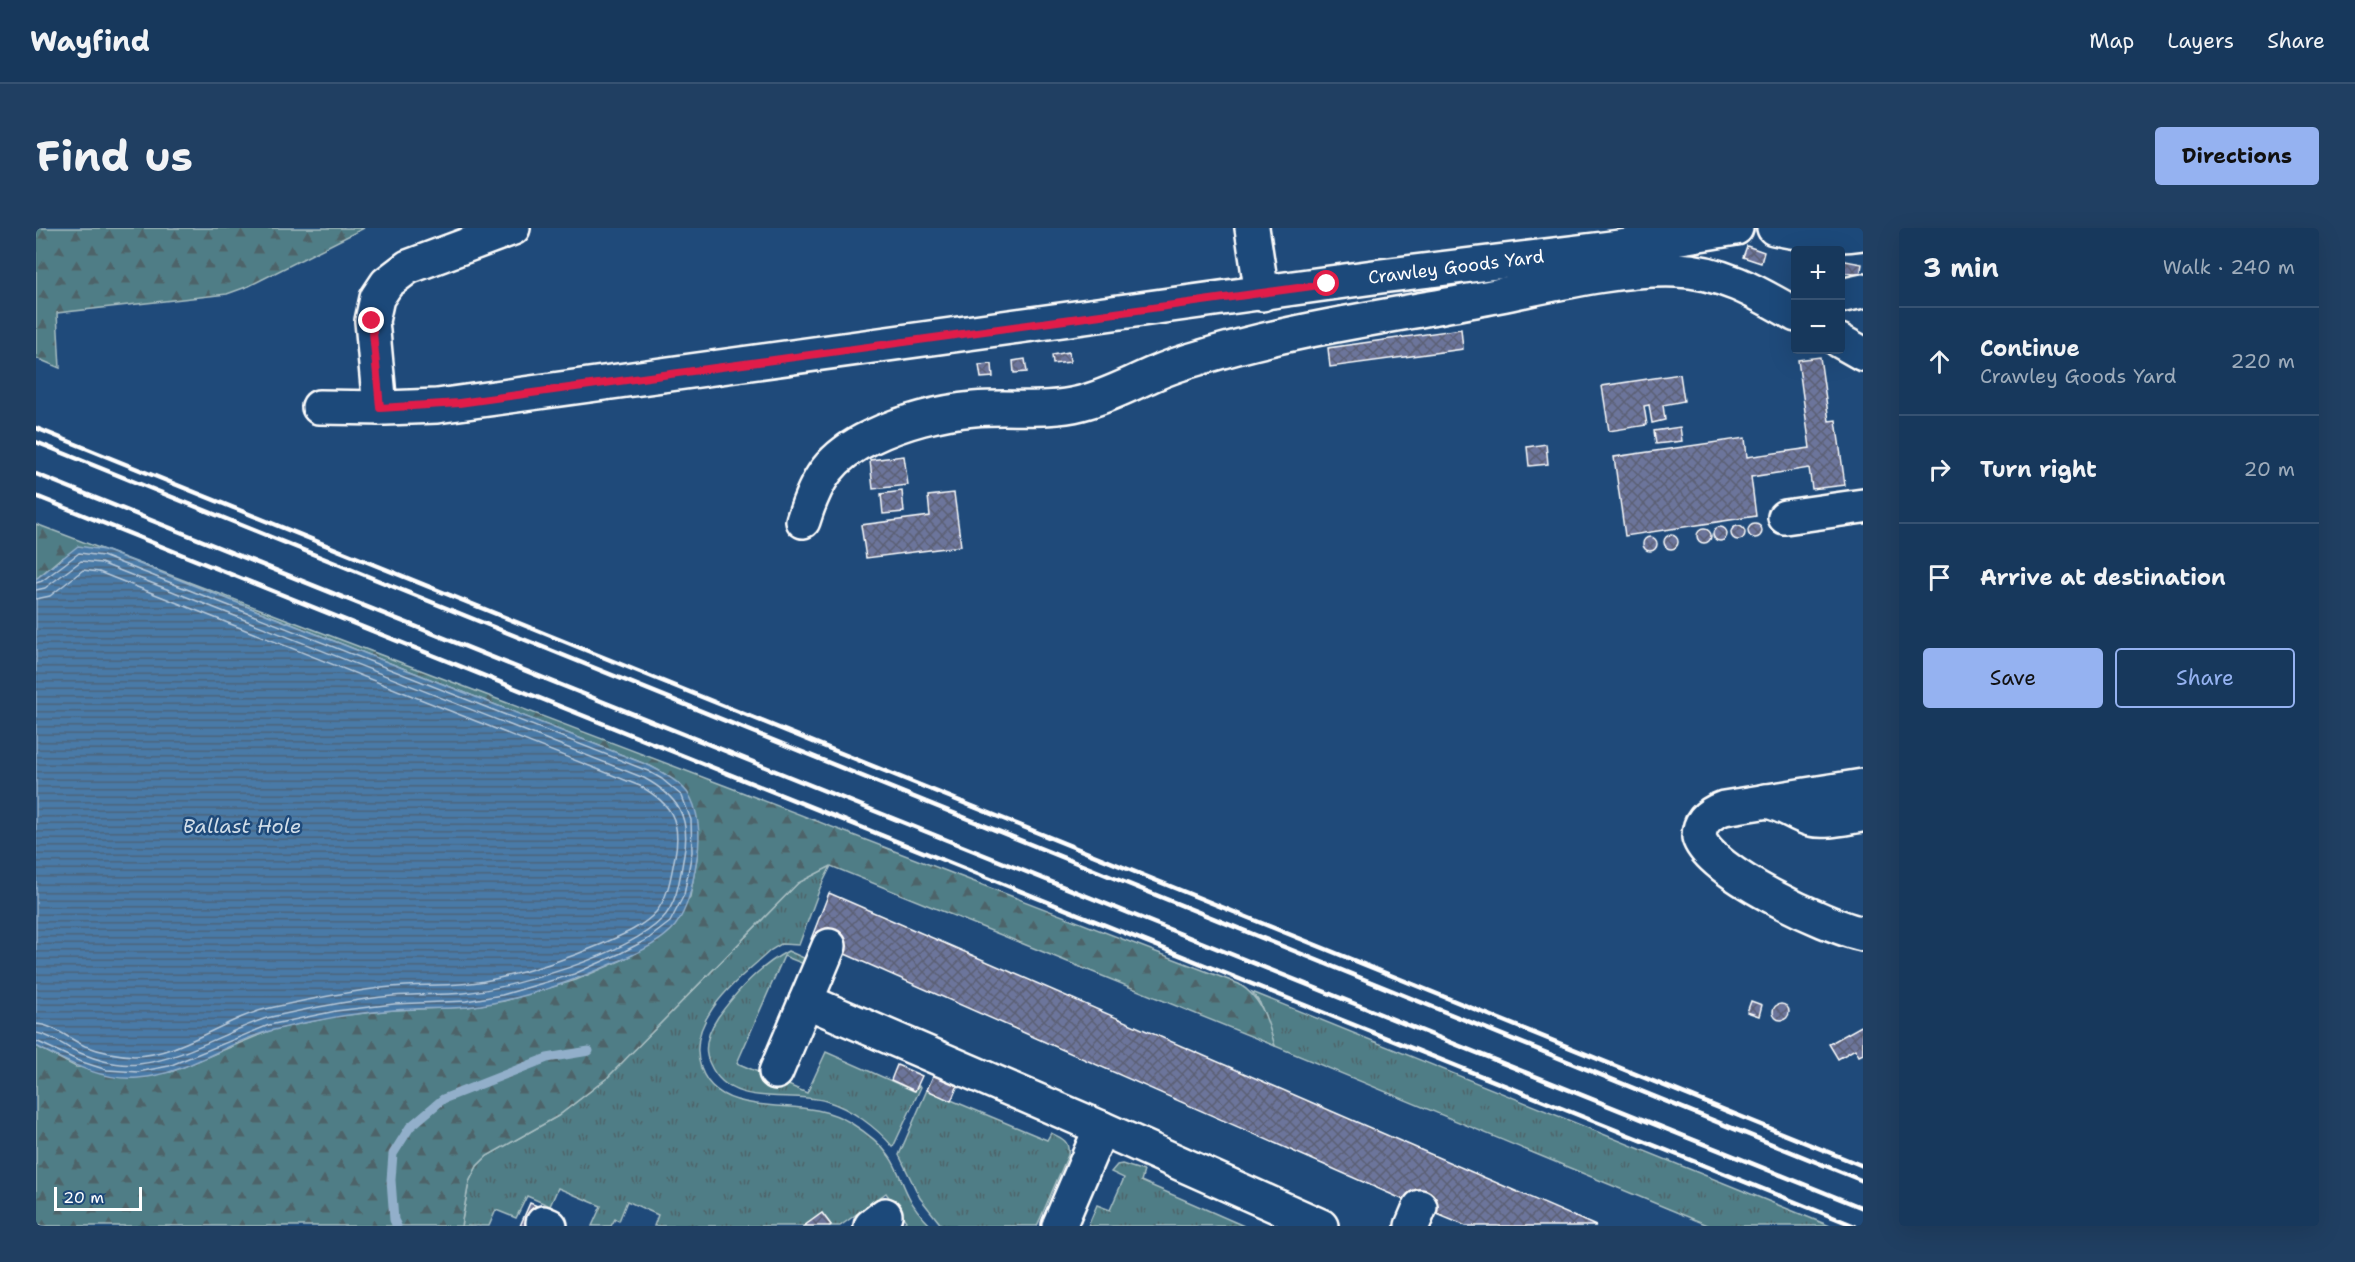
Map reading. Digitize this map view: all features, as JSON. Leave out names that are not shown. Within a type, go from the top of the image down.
[{"type":"street","points":[[380,408],[372,321],[377,298],[387,283],[408,267],[513,228]]},
{"type":"street","points":[[1252,228],[1262,294]]},
{"type":"street","name":"Crawley Goods Yard","points":[[319,407],[437,406],[1393,275],[1620,247],[1736,228]]},
{"type":"street","points":[[1774,228],[1809,234],[1863,233]]},
{"type":"street","points":[[803,521],[817,482],[831,464],[852,447],[887,430],[914,421],[964,411],[1077,404],[1108,395],[1150,375],[1184,363],[1223,351],[1285,337],[1567,282],[1659,270],[1700,272],[1720,277],[1791,312]]},
{"type":"street","points":[[1845,295],[1863,291]]},
{"type":"street","points":[[1845,344],[1863,354]]},
{"type":"street","points":[[1785,518],[1863,506]]},
{"type":"street","points":[[1863,786],[1724,808],[1709,814],[1699,831],[1703,848],[1720,865],[1763,890],[1836,926],[1863,934]]},
{"type":"street","points":[[1763,801],[1779,804],[1816,820],[1863,815]]},
{"type":"street","points":[[776,1072],[829,946]]},
{"type":"street","points":[[806,1001],[1321,1226]]},
{"type":"street","points":[[1059,1226],[1101,1128]]},
{"type":"green space","points":[[36,228],[364,228],[249,286],[227,294],[57,313],[60,368],[36,358]]},
{"type":"green space","points":[[36,524],[726,786],[1239,984],[1259,1003],[1275,1046],[831,866],[798,883],[607,1078],[558,1116],[487,1156],[477,1166],[469,1182],[461,1226],[36,1226],[36,1046],[76,1067],[171,1072],[271,1030],[337,1016],[394,1010],[467,1007],[504,1001],[576,980],[652,944],[690,897],[698,852],[697,818],[665,774],[650,766],[104,550],[61,558],[36,579]]},
{"type":"green space","points":[[831,866],[820,888],[799,945],[781,944],[771,950],[730,987],[707,1017],[700,1033],[698,1050],[701,1068],[708,1081],[718,1091],[731,1098],[759,1104],[813,1109],[838,1116],[851,1123],[876,1142],[889,1156],[913,1205],[931,1226],[899,1226],[906,1221],[886,1193],[840,1226],[830,1226],[822,1213],[804,1226],[654,1226],[658,1215],[627,1201],[619,1221],[615,1219],[611,1226],[592,1226],[601,1206],[558,1188],[550,1206],[527,1196],[516,1218],[496,1210],[489,1226],[461,1226],[469,1182],[477,1166],[487,1156],[558,1116],[607,1078],[798,883]]},
{"type":"green space","points":[[788,951],[806,959],[804,964],[784,956],[737,1063],[807,1093],[826,1052],[914,1091],[918,1086],[921,1087],[893,1147],[863,1119],[836,1104],[811,1098],[745,1093],[731,1088],[719,1078],[710,1064],[706,1052],[707,1040],[718,1017],[749,980]]},
{"type":"green space","points":[[1252,992],[1830,1226],[1710,1226],[1275,1046],[1260,1003]]},
{"type":"green space","points":[[927,1090],[1047,1140],[1051,1133],[1064,1141],[1068,1146],[1068,1155],[1037,1226],[942,1226],[920,1198],[899,1155]]},
{"type":"green space","points":[[1122,1164],[1144,1171],[1141,1181],[1244,1226],[1088,1226],[1097,1205],[1110,1210],[1124,1178],[1111,1172],[1117,1165]]},
{"type":"water","name":"Ballast Hole","points":[[78,546],[104,550],[650,766],[665,774],[687,792],[694,806],[699,833],[690,893],[675,926],[655,943],[638,952],[542,991],[504,1001],[467,1007],[379,1011],[304,1023],[257,1035],[156,1076],[111,1077],[85,1069],[36,1046],[36,579]]},
{"type":"building","points":[[1747,246],[1764,252],[1761,263],[1743,257]]},
{"type":"building","points":[[1845,261],[1862,264],[1860,275],[1845,273]]},
{"type":"building","points":[[1461,329],[1463,349],[1330,367],[1328,348]]},
{"type":"building","points":[[1069,352],[1070,362],[1053,364],[1052,355]]},
{"type":"building","points":[[1820,357],[1829,421],[1836,420],[1845,485],[1812,489],[1809,468],[1751,477],[1756,516],[1625,536],[1614,457],[1745,438],[1747,457],[1810,448],[1798,360]]},
{"type":"building","points":[[1025,359],[1027,372],[1014,373],[1013,361]]},
{"type":"building","points":[[992,364],[993,377],[981,378],[979,365]]},
{"type":"building","points":[[1680,374],[1684,401],[1663,405],[1665,420],[1652,423],[1649,405],[1644,406],[1647,425],[1609,431],[1602,386]]},
{"type":"building","points":[[1680,427],[1682,441],[1656,444],[1654,431]]},
{"type":"building","points":[[1546,444],[1548,464],[1529,466],[1527,447]]},
{"type":"building","points":[[904,456],[908,485],[873,489],[870,460]]},
{"type":"building","points":[[902,491],[904,512],[883,514],[881,494]]},
{"type":"building","points":[[954,493],[961,546],[866,558],[861,525],[930,516],[928,496]]},
{"type":"building","points":[[1752,524],[1758,524],[1762,531],[1758,538],[1752,538],[1748,534],[1748,528]]},
{"type":"building","points":[[1735,526],[1741,526],[1745,533],[1741,540],[1735,540],[1731,536],[1731,530]]},
{"type":"building","points":[[1717,527],[1723,527],[1727,534],[1723,541],[1717,541],[1713,537],[1713,531]]},
{"type":"building","points":[[1701,529],[1707,529],[1711,536],[1707,543],[1701,543],[1697,539],[1697,533]]},
{"type":"building","points":[[1668,535],[1674,535],[1678,542],[1674,549],[1668,549],[1664,545],[1664,539]]},
{"type":"building","points":[[1647,537],[1653,537],[1657,544],[1653,551],[1647,551],[1643,547],[1643,541]]},
{"type":"building","points":[[829,893],[1596,1226],[1466,1226],[1420,1207],[811,939]]},
{"type":"building","points":[[1751,1001],[1762,1005],[1759,1016],[1747,1012]]},
{"type":"building","points":[[1781,1004],[1789,1012],[1781,1020],[1773,1012]]},
{"type":"building","points":[[1863,1025],[1863,1054],[1859,1056],[1855,1049],[1838,1059],[1829,1044]]},
{"type":"building","points":[[897,1065],[922,1076],[915,1091],[891,1080]]},
{"type":"building","points":[[934,1074],[958,1085],[951,1101],[927,1090]]},
{"type":"building","points":[[530,1203],[545,1209],[538,1226],[520,1226]]},
{"type":"building","points":[[822,1213],[830,1226],[804,1226]]},
{"type":"waterway","points":[[397,1226],[394,1220],[391,1180],[393,1154],[410,1127],[443,1099],[547,1058],[589,1051]]},
{"type":"railway","points":[[36,428],[1863,1166]]},
{"type":"railway","points":[[36,442],[1863,1181]]},
{"type":"railway","points":[[36,474],[1863,1208]]},
{"type":"railway","points":[[36,496],[1855,1226]]},
{"type":"route","points":[[372,321],[380,408],[396,408],[437,406],[1327,284]]}]
